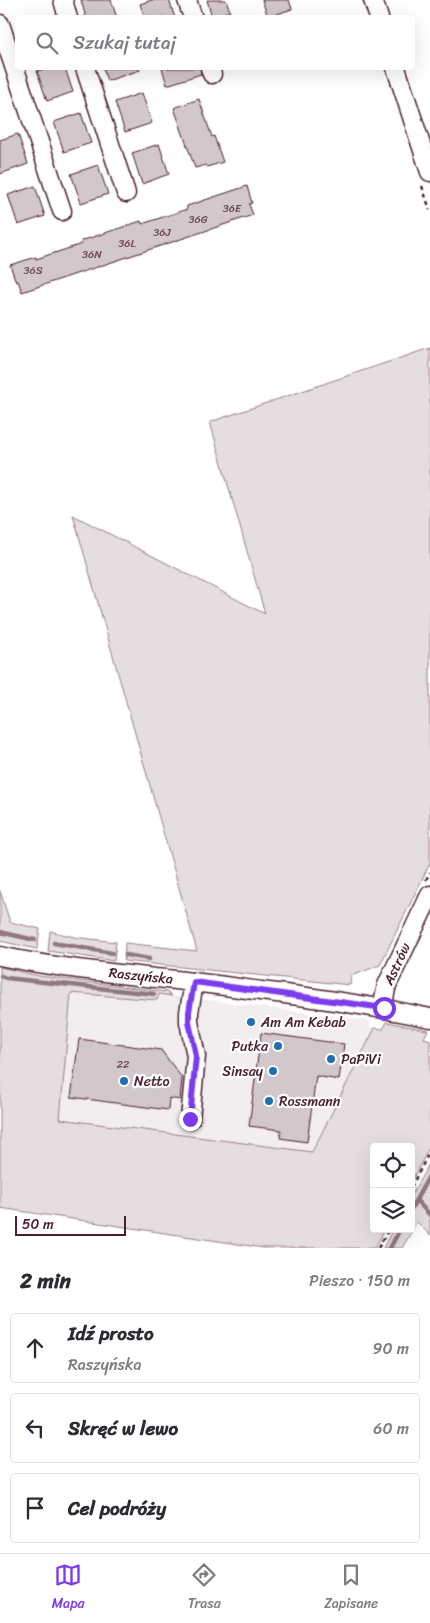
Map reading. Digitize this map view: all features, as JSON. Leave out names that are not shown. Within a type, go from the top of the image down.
[{"type":"street","points":[[63,0],[67,15]]},
{"type":"street","points":[[187,0],[192,15]]},
{"type":"street","points":[[373,0],[378,15]]},
{"type":"street","points":[[0,24],[15,69]]},
{"type":"street","points":[[15,70],[62,211]]},
{"type":"street","points":[[86,70],[126,192]]},
{"type":"street","points":[[397,70],[430,172]]},
{"type":"street","name":"Astrów","points":[[382,1007],[387,985],[430,895]]},
{"type":"street","name":"Raszyńska","points":[[0,956],[49,965],[382,1007],[430,1018]]},
{"type":"street","points":[[190,1119],[196,1056],[189,1022],[194,982]]},
{"type":"path","points":[[415,1179],[430,1151]]},
{"type":"path","points":[[378,1248],[387,1233]]},
{"type":"shaded area","points":[[430,348],[430,863],[380,965],[351,976],[350,985],[124,961],[125,943],[197,951],[73,515],[265,614],[210,422]]},
{"type":"shaded area","points":[[0,891],[10,922],[40,929],[37,949],[0,941]]},
{"type":"shaded area","points":[[50,931],[74,937],[116,942],[114,961],[48,951]]},
{"type":"shaded area","points":[[0,967],[39,976],[167,992],[172,996],[159,994],[157,1000],[71,993],[60,1119],[312,1152],[375,1028],[383,1029],[387,1022],[428,1030],[424,1038],[430,1040],[430,1146],[415,1174],[415,1143],[370,1143],[370,1233],[383,1233],[375,1248],[264,1248],[0,1208]]},
{"type":"shaded area","points":[[71,993],[156,1000],[159,994],[371,1021],[369,1027],[375,1028],[312,1152],[60,1119]]},
{"type":"shaded area","points":[[430,1162],[430,1235],[417,1222],[415,1225],[415,1189]]},
{"type":"shaded area","points":[[391,1233],[411,1233],[402,1248],[383,1248]]},
{"type":"building","points":[[81,0],[111,0],[116,15],[85,15]]},
{"type":"building","points":[[152,0],[169,0],[174,15],[144,15],[140,4]]},
{"type":"building","points":[[207,0],[226,0],[230,11],[211,15]]},
{"type":"building","points":[[262,0],[289,0],[292,9],[274,15],[267,15]]},
{"type":"building","points":[[66,70],[73,92],[47,101],[37,71]]},
{"type":"building","points":[[104,70],[140,70],[107,81]]},
{"type":"building","points":[[163,70],[200,70],[201,74],[167,85]]},
{"type":"building","points":[[142,93],[152,123],[125,132],[115,102]]},
{"type":"building","points":[[199,99],[223,162],[207,167],[206,165],[195,168],[174,108]]},
{"type":"building","points":[[81,113],[91,143],[64,152],[54,122]]},
{"type":"building","points":[[18,134],[28,164],[0,174],[0,140]]},
{"type":"building","points":[[159,144],[169,174],[142,184],[132,153]]},
{"type":"building","points":[[98,165],[108,194],[81,203],[71,174]]},
{"type":"building","points":[[35,186],[45,216],[18,225],[8,195]]},
{"type":"building","points":[[247,186],[252,203],[249,204],[253,215],[22,292],[18,281],[16,282],[10,265],[36,257],[36,259],[82,244],[81,241],[141,221],[142,224],[187,209],[187,206]]},
{"type":"building","points":[[261,1033],[344,1044],[339,1080],[316,1076],[307,1142],[280,1138],[281,1130],[249,1126]]},
{"type":"building","points":[[79,1039],[161,1050],[182,1078],[180,1100],[169,1098],[168,1110],[71,1097]]},
{"type":"waterway","points":[[0,932],[35,940]]},
{"type":"waterway","points":[[54,943],[112,953]]},
{"type":"waterway","points":[[126,955],[149,959]]},
{"type":"waterway","points":[[1,976],[154,994]]},
{"type":"waterway","points":[[415,1202],[430,1174]]},
{"type":"waterway","points":[[416,1200],[430,1215]]},
{"type":"waterway","points":[[390,1248],[398,1233]]},
{"type":"place","name":"Am Am Kebab","points":[[251,1022]]},
{"type":"place","name":"Putka","points":[[278,1046]]},
{"type":"place","name":"PaPiVi","points":[[331,1059]]},
{"type":"place","name":"Sinsay","points":[[273,1071]]},
{"type":"place","name":"Netto","points":[[124,1081]]},
{"type":"place","name":"Rossmann","points":[[269,1101]]},
{"type":"route","points":[[190,1119],[196,1056],[189,1022],[194,982],[384,1008]]}]
